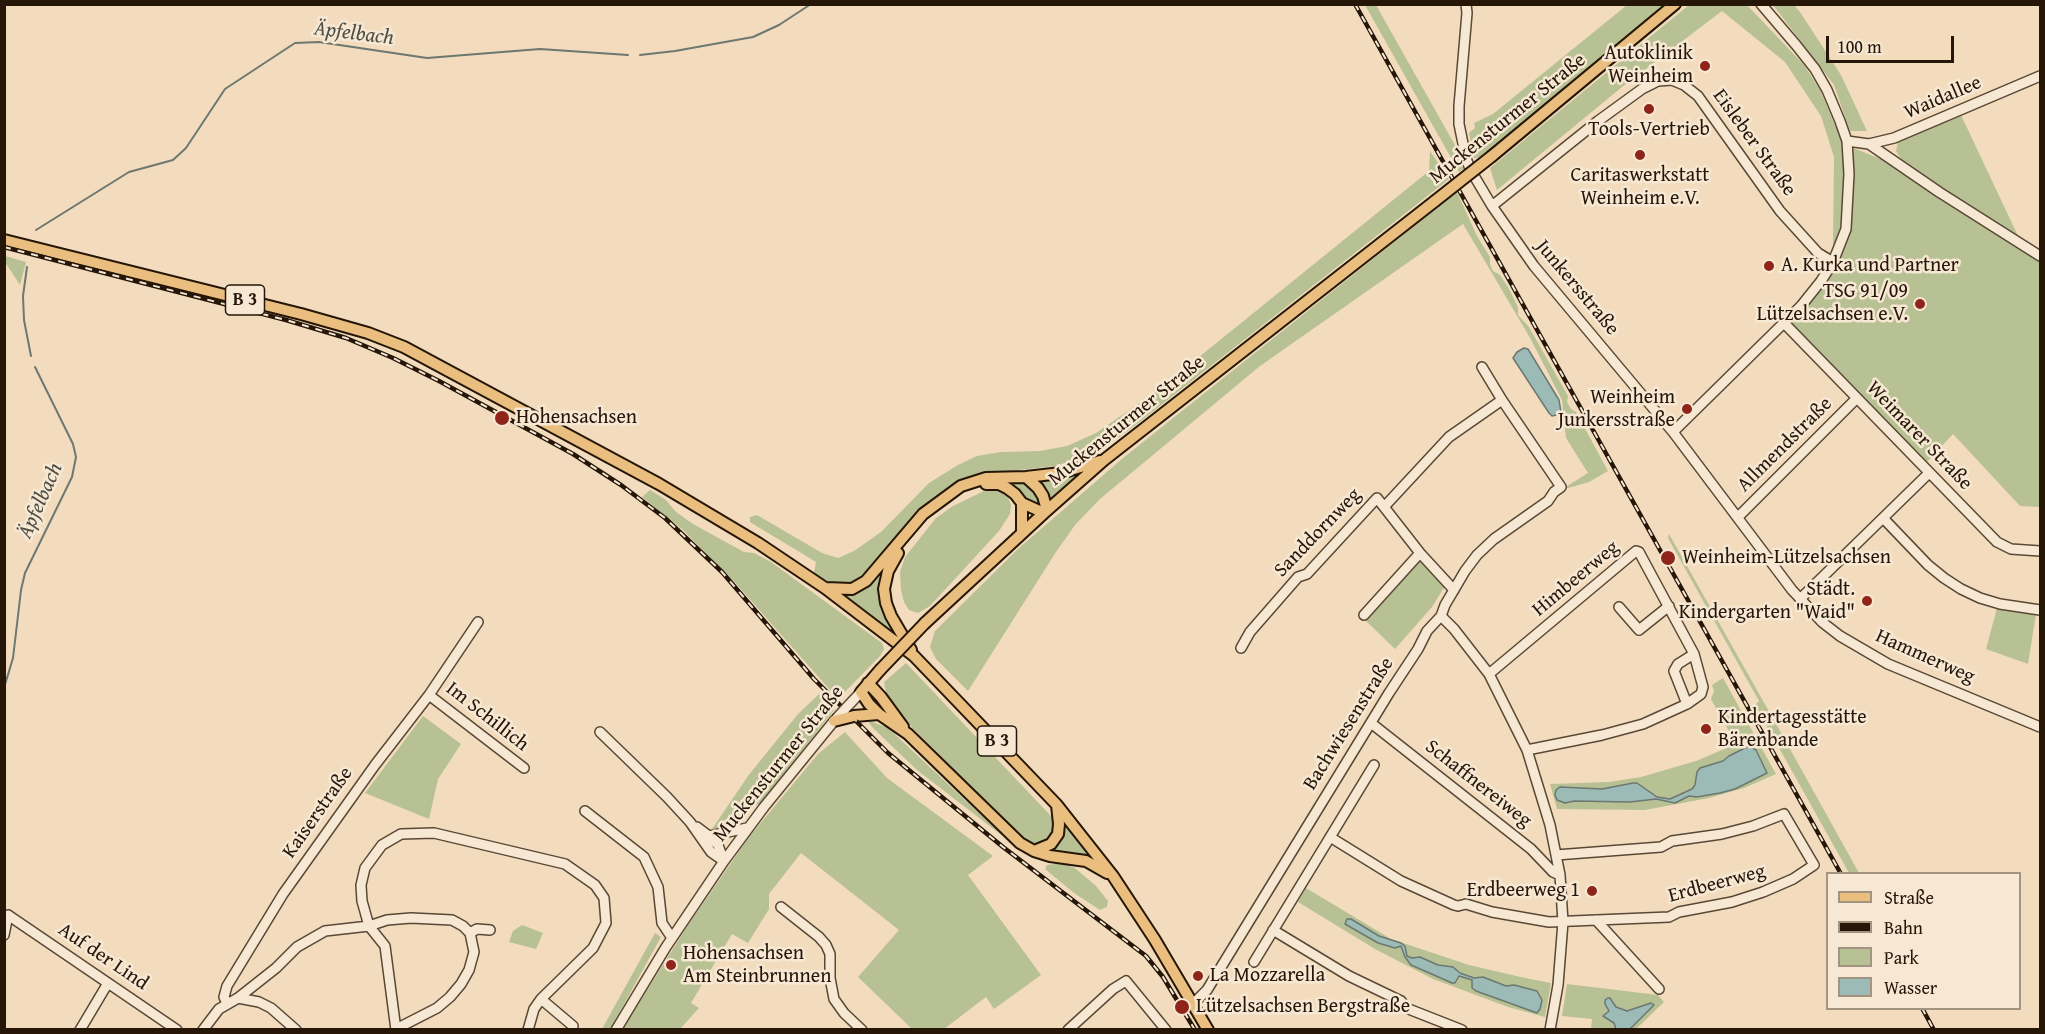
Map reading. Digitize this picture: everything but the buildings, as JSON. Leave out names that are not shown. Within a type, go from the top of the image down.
[{"type":"main road","name":"Muckensturmer Straße","points":[[864,688],[925,623],[1045,511],[1104,460],[1492,156],[1675,4]]},
{"type":"main road","name":"B 3","points":[[4,240],[301,314],[368,333],[404,347],[675,493],[758,543],[825,588],[914,656],[1057,805],[1113,876],[1209,1029]]},
{"type":"main road","points":[[825,588],[852,588],[866,581],[924,514],[961,486],[986,478],[1061,473],[1104,460]]},
{"type":"main road","points":[[914,656],[885,603],[885,578],[892,562],[927,518],[939,507],[972,487],[982,484],[999,484],[1015,494],[1022,503],[1045,511],[1043,496],[1026,477]]},
{"type":"main road","points":[[1022,503],[1022,533]]},
{"type":"main road","points":[[864,688],[869,704],[879,714],[908,734]]},
{"type":"main road","points":[[864,688],[881,697],[908,734],[1020,843],[1050,856],[1086,861],[1113,876]]},
{"type":"main road","points":[[834,721],[854,716],[879,714]]},
{"type":"main road","points":[[1034,851],[1051,844],[1058,834],[1057,805]]},
{"type":"street","name":"Junkersstraße","points":[[1466,4],[1459,124],[1470,169],[1492,206],[1534,266],[1673,432]]},
{"type":"street","points":[[1673,432],[1801,306],[1833,262],[1846,229],[1849,174],[1847,141],[1834,106],[1815,69],[1761,4]]},
{"type":"street","name":"Waidallee","points":[[1847,141],[1869,144],[1894,138],[2040,76]]},
{"type":"street","name":"Eisleber Straße","points":[[1492,206],[1642,89],[1658,81],[1672,80],[1684,85],[1698,96],[1780,211],[1818,253],[1833,262]]},
{"type":"street","name":"Waidallee","points":[[1894,138],[1892,149],[1894,160]]},
{"type":"street","points":[[1869,144],[1939,192],[2040,256]]},
{"type":"street","name":"Weimarer Straße","points":[[1784,323],[1997,542],[2011,549],[2040,551]]},
{"type":"street","points":[[1384,507],[1449,437],[1502,400],[1482,367]]},
{"type":"street","name":"Allmendstraße","points":[[1738,517],[1857,398]]},
{"type":"street","name":"Bachwiesenstraße","points":[[1193,1004],[1207,990],[1418,650],[1426,631],[1441,616],[1454,590],[1477,555],[1504,531],[1548,501],[1561,487],[1502,400]]},
{"type":"street","name":"Hammerweg","points":[[1673,432],[1800,599],[1822,622],[1840,636],[1888,664],[2040,727]]},
{"type":"street","points":[[1800,599],[1929,473]]},
{"type":"street","name":"Sanddornweg","points":[[1241,648],[1250,632],[1298,577],[1307,574],[1377,498],[1420,553],[1454,590]]},
{"type":"street","points":[[1883,518],[1928,565],[1961,589],[2000,604],[2040,610]]},
{"type":"street","name":"Himbeerweg","points":[[1489,674],[1636,551],[1639,552],[1694,654],[1703,690],[1697,698],[1687,704]]},
{"type":"street","points":[[1364,615],[1420,553]]},
{"type":"street","points":[[1619,607],[1639,630],[1669,606]]},
{"type":"street","points":[[1441,616],[1454,628],[1489,674],[1527,750],[1547,815],[1560,875],[1563,922],[1558,985],[1550,1029]]},
{"type":"street","name":"Kaiserstraße","points":[[227,1003],[224,997],[227,986],[284,894],[375,765],[429,695],[478,622]]},
{"type":"street","points":[[1527,750],[1633,727],[1687,704],[1674,671],[1678,664],[1694,654]]},
{"type":"street","name":"Muckensturmer Straße","points":[[616,1029],[672,938],[747,828],[834,721],[864,688]]},
{"type":"street","name":"Im Schillich","points":[[429,695],[524,768]]},
{"type":"street","name":"Schaffnereiweg","points":[[1371,723],[1531,849],[1553,872],[1560,875]]},
{"type":"street","points":[[600,732],[667,797],[690,822],[711,852],[724,861]]},
{"type":"street","points":[[1254,962],[1374,765]]},
{"type":"street","points":[[585,811],[644,857],[658,887],[662,923],[672,938]]},
{"type":"street","name":"Erdbeerweg","points":[[1330,837],[1401,880],[1458,906],[1466,904],[1549,922],[1670,917],[1679,912],[1732,902],[1763,892],[1793,879],[1814,865],[1784,814],[1753,826],[1722,834],[1672,841],[1661,847],[1556,855]]},
{"type":"street","points":[[690,822],[718,845],[724,861]]},
{"type":"street","points":[[709,836],[747,828]]},
{"type":"street","points":[[203,1029],[219,1009],[238,998],[276,968],[297,947],[325,932],[369,926],[387,920],[438,918],[452,920],[470,933],[474,952],[465,977],[456,991],[437,1008],[396,1029],[385,946],[369,926],[362,901],[361,885],[365,868],[382,845],[401,834],[434,832],[565,864],[595,885],[604,897],[606,923],[593,948],[541,999],[534,1009],[528,1029]]},
{"type":"street","points":[[781,907],[826,945],[830,954],[834,999],[843,1013],[862,1029]]},
{"type":"street","name":"Auf der Lind","points":[[4,935],[8,915],[177,1029]]},
{"type":"street","points":[[1596,920],[1659,989]]},
{"type":"street","points":[[470,933],[477,929],[490,930]]},
{"type":"street","points":[[1273,930],[1349,976],[1401,1001],[1406,1008],[1462,1029]]},
{"type":"street","points":[[1068,1029],[1113,989],[1126,981],[1166,1029]]},
{"type":"street","points":[[80,1029],[108,982]]},
{"type":"street","points":[[238,998],[259,1002],[271,1008],[296,1029]]},
{"type":"street","points":[[541,999],[573,1026]]},
{"type":"green space","points":[[1365,5],[1376,5],[1456,147],[1463,169],[1459,172]]},
{"type":"green space","points":[[1627,5],[1665,5],[1482,157],[1474,158],[1469,133],[1475,128],[1474,123],[1493,114]]},
{"type":"green space","name":"TSG 91/09 Lützelsachsen e.V.","points":[[1689,5],[1747,5],[1804,65],[1820,90],[1843,144],[1881,159],[2040,262],[2040,507],[2020,506],[1953,434],[1926,463],[1790,323],[1798,317],[1826,280],[1841,247],[1833,245],[1834,157],[1821,116],[1785,62],[1722,11],[1622,87],[1497,190],[1490,168]]},
{"type":"green space","points":[[1773,5],[1794,5],[1800,12],[1841,75],[1867,131],[1850,131],[1834,85]]},
{"type":"green space","points":[[1961,115],[2018,236],[1942,188],[1901,159],[1896,151],[1898,142]]},
{"type":"green space","points":[[1430,151],[1449,179],[1137,424],[1117,439],[1075,460],[1055,466],[992,473],[963,481],[944,491],[924,505],[875,566],[858,581],[843,585],[828,583],[814,573],[816,562],[750,522],[750,517],[757,515],[822,553],[838,558],[854,551],[881,532],[929,483],[958,465],[977,456],[1001,452],[1040,451],[1067,446],[1096,433],[1157,391],[1429,171]]},
{"type":"green space","points":[[1457,192],[1477,236],[1490,257],[1493,271],[1500,275],[1508,287],[1518,307],[1518,315],[1529,327],[1568,396],[1567,402],[1576,412],[1608,471],[1589,482],[1561,490],[1588,473],[1566,438],[1562,400],[1529,336],[1463,224],[1260,366],[1100,499],[1075,525],[1056,552],[968,691],[936,659],[930,647],[935,631],[1019,548],[1123,458]]},
{"type":"green space","points":[[5,256],[26,262],[20,285],[5,262]]},
{"type":"green space","points":[[1086,469],[1049,503],[1034,480]]},
{"type":"green space","points":[[1002,481],[1024,482],[1037,497],[1039,505],[1022,497]]},
{"type":"green space","points":[[650,490],[666,500],[676,512],[693,524],[744,552],[754,553],[771,562],[882,643],[884,649],[880,656],[838,699],[738,586],[682,529],[642,497]]},
{"type":"green space","points":[[986,490],[999,491],[1008,497],[1011,505],[1010,514],[999,531],[930,606],[918,613],[909,610],[901,590],[900,572],[905,557],[936,518],[953,506]]},
{"type":"green space","points":[[1669,534],[1858,872],[1848,872],[1755,705],[1759,701],[1668,538]]},
{"type":"green space","points":[[1424,560],[1445,586],[1432,607],[1395,649],[1364,619],[1417,561]]},
{"type":"green space","points":[[877,575],[880,578],[877,589],[882,609],[898,636],[843,593],[861,590],[869,585]]},
{"type":"green space","points":[[1997,608],[2036,614],[2028,664],[1986,649]]},
{"type":"green space","points":[[906,663],[1050,815],[1055,822],[1053,837],[1039,846],[1022,839],[904,719],[887,697],[884,682]]},
{"type":"green space","points":[[1723,678],[1776,774],[1744,788],[1709,798],[1645,810],[1557,809],[1550,784],[1609,782],[1641,777],[1696,761],[1736,744],[1711,699],[1714,691],[1712,685]]},
{"type":"green space","points":[[819,694],[834,710],[760,804],[752,806],[735,827],[710,832],[748,776],[798,714]]},
{"type":"green space","points":[[423,716],[461,744],[438,779],[429,819],[365,793]]},
{"type":"green space","points":[[870,721],[888,728],[1009,841],[917,770],[874,729]]},
{"type":"green space","points":[[845,732],[887,778],[993,856],[968,875],[1041,975],[994,1009],[986,997],[944,1029],[912,1029],[858,977],[899,930],[801,853],[769,894],[769,909],[748,943],[732,934],[691,1003],[699,1008],[680,1029],[623,1029],[686,928],[749,837],[818,754]]},
{"type":"green space","points":[[1065,826],[1092,859],[1049,854],[1062,839]]},
{"type":"green space","points":[[1061,863],[1075,868],[1096,886],[1108,901],[1107,907],[1100,910],[1074,893],[1045,869],[1047,865]]},
{"type":"green space","points":[[1306,888],[1391,939],[1469,965],[1551,983],[1545,1017],[1508,1007],[1433,979],[1375,949],[1298,902]]},
{"type":"green space","points":[[522,925],[543,933],[536,949],[509,942],[513,931]]},
{"type":"green space","points":[[655,933],[661,937],[612,1026],[610,1029],[602,1029]]},
{"type":"green space","points":[[1567,984],[1658,995],[1664,1002],[1636,1029],[1591,1029],[1592,1019],[1562,1016]]},
{"type":"water","points":[[1524,348],[1528,349],[1559,400],[1561,412],[1556,415],[1552,416],[1549,413],[1513,358]]},
{"type":"water","points":[[1749,746],[1756,750],[1767,773],[1735,789],[1720,793],[1689,796],[1675,803],[1656,799],[1630,802],[1574,801],[1565,803],[1557,800],[1555,795],[1556,790],[1560,787],[1602,789],[1637,783],[1657,797],[1670,799],[1692,789],[1700,768],[1723,761]]},
{"type":"water","points":[[1347,919],[1351,919],[1379,936],[1401,943],[1405,946],[1407,956],[1412,958],[1420,957],[1438,965],[1453,967],[1460,973],[1474,978],[1483,977],[1506,986],[1514,985],[1537,991],[1542,1000],[1540,1009],[1537,1013],[1476,991],[1472,988],[1472,980],[1459,976],[1455,983],[1452,983],[1411,965],[1401,946],[1395,948],[1378,943],[1345,924]]},
{"type":"water","points":[[1608,998],[1616,1007],[1627,1011],[1651,1003],[1654,1005],[1630,1029],[1616,1029],[1614,1023],[1603,1016],[1609,1011],[1605,1004]]},
{"type":"waterway","name":"Äpfelbach","points":[[640,55],[753,37],[779,25],[811,4]]},
{"type":"waterway","name":"Äpfelbach","points":[[36,230],[129,172],[173,160],[186,148],[225,89],[295,43],[319,42],[427,58],[540,49],[628,55]]},
{"type":"waterway","name":"Äpfelbach","points":[[27,267],[23,296],[24,320],[31,356]]},
{"type":"waterway","name":"Äpfelbach","points":[[4,688],[13,658],[25,573],[72,477],[76,457],[73,444],[35,367]]},
{"type":"railway","points":[[1355,4],[1840,872]]},
{"type":"railway","points":[[4,247],[286,320],[346,338],[439,381],[573,454],[621,485],[665,518],[722,572],[814,679],[888,753],[1003,847],[1146,956],[1163,977],[1195,1030]]},
{"type":"railway","points":[[1923,1010],[1934,1030]]},
{"type":"place","name":"Autoklinik Weinheim","points":[[1705,66]]},
{"type":"place","name":"Tools-Vertrieb","points":[[1649,109]]},
{"type":"place","name":"Caritaswerkstatt Weinheim e.V.","points":[[1640,155]]},
{"type":"place","name":"A. Kurka und Partner","points":[[1769,266]]},
{"type":"place","name":"TSG 91/09 Lützelsachsen e.V.","points":[[1920,304]]},
{"type":"place","name":"Weinheim Junkersstraße","points":[[1687,409]]},
{"type":"place","name":"Hohensachsen","points":[[502,418]]},
{"type":"place","name":"Weinheim-Lützelsachsen","points":[[1668,558]]},
{"type":"place","name":"Städt. Kindergarten \"Waid\"","points":[[1867,601]]},
{"type":"place","name":"Kindertagesstätte Bärenbande","points":[[1706,729]]},
{"type":"place","name":"Erdbeerweg 1","points":[[1592,891]]},
{"type":"place","name":"Hohensachsen Am Steinbrunnen","points":[[671,965]]},
{"type":"place","name":"La Mozzarella","points":[[1198,976]]},
{"type":"place","name":"Lützelsachsen Bergstraße","points":[[1182,1007]]}]
